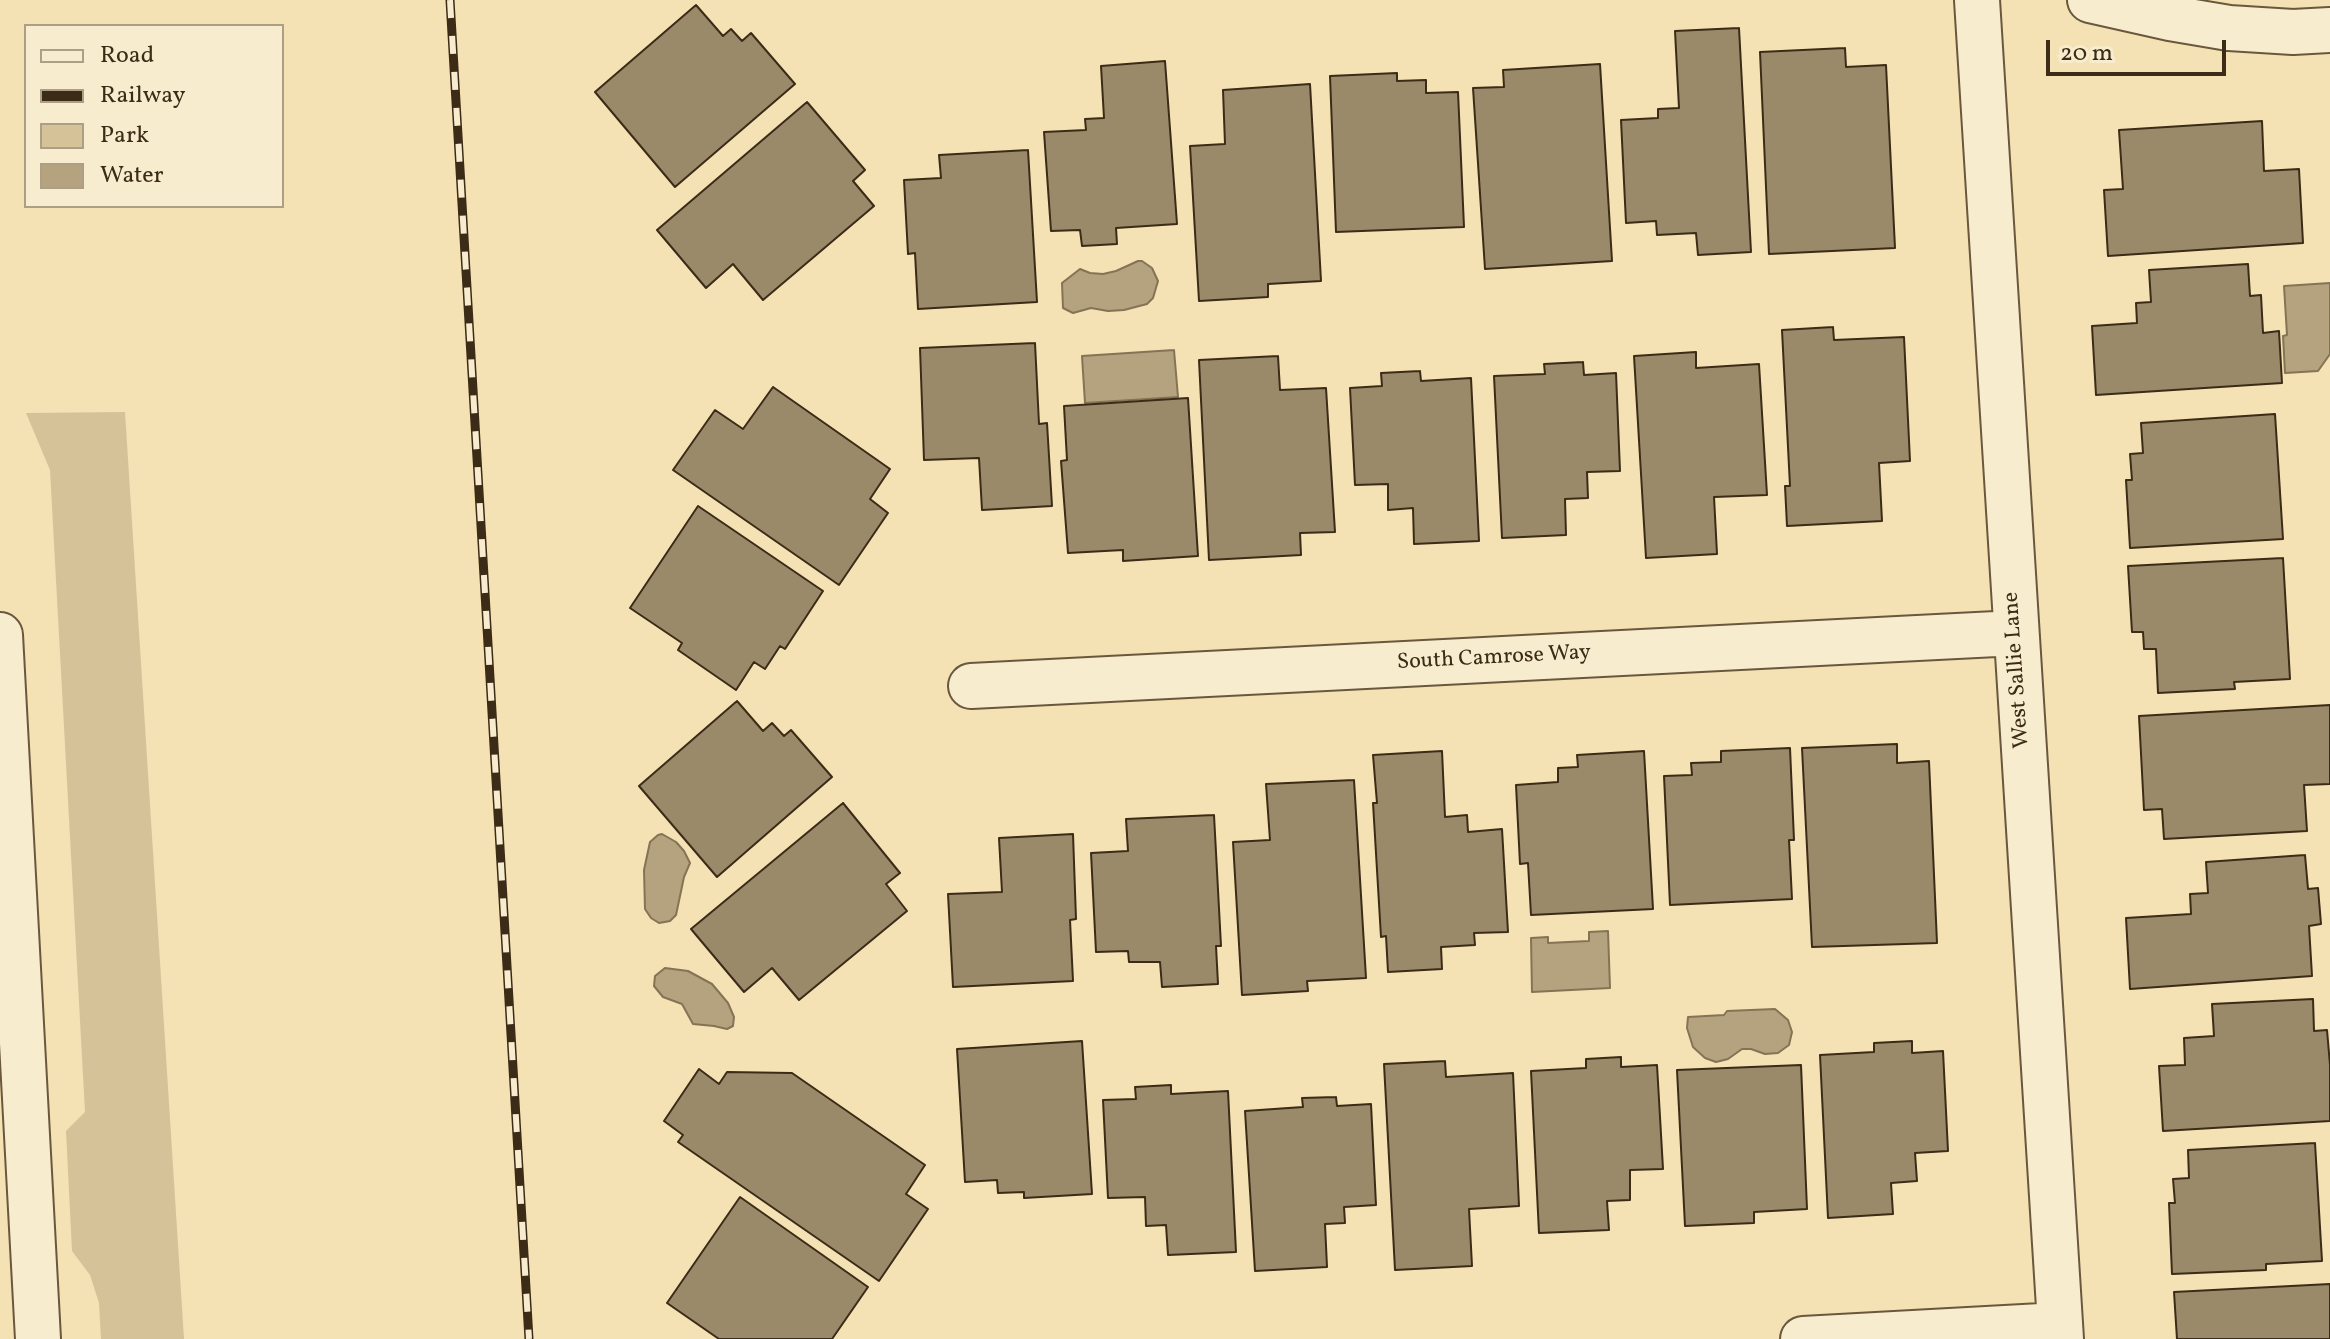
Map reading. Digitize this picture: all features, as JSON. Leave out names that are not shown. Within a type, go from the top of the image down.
[{"type":"street","name":"West Sallie Lane","points":[[1977,0],[2061,1332]]},
{"type":"street","points":[[2090,0],[2229,28],[2293,32],[2330,30]]},
{"type":"street","name":"South Camrose Way","points":[[971,686],[2016,633]]},
{"type":"street","points":[[0,635],[17,1277],[38,1339]]},
{"type":"street","points":[[1803,1339],[2061,1332]]},
{"type":"green space","points":[[125,412],[184,1339],[101,1339],[99,1303],[90,1275],[72,1251],[66,1131],[85,1112],[50,470],[26,413]]},
{"type":"water","points":[[1138,261],[1152,268],[1158,281],[1153,298],[1147,304],[1124,310],[1091,308],[1073,313],[1063,308],[1062,283],[1080,269],[1103,274]]},
{"type":"water","points":[[2330,283],[2330,354],[2318,371],[2285,373],[2283,336],[2287,335],[2284,286]]},
{"type":"water","points":[[1174,350],[1178,397],[1085,403],[1082,356]]},
{"type":"water","points":[[662,834],[676,842],[690,863],[676,915],[670,921],[659,923],[645,909],[644,870],[650,842]]},
{"type":"water","points":[[1608,931],[1610,988],[1532,992],[1531,938],[1548,937],[1548,943],[1589,941],[1589,932]]},
{"type":"water","points":[[665,968],[688,971],[712,984],[728,1003],[734,1017],[733,1026],[727,1029],[693,1024],[682,1004],[663,997],[654,986],[655,976]]},
{"type":"water","points":[[1775,1009],[1788,1020],[1792,1032],[1789,1045],[1778,1053],[1765,1054],[1742,1049],[1728,1059],[1716,1062],[1705,1058],[1693,1047],[1687,1028],[1688,1017],[1724,1015],[1727,1011]]},
{"type":"building","points":[[696,5],[723,36],[731,29],[742,41],[751,33],[795,84],[675,187],[595,92]]},
{"type":"building","points":[[1739,28],[1751,252],[1698,255],[1696,233],[1657,235],[1656,221],[1626,223],[1621,120],[1658,118],[1658,109],[1679,108],[1675,31]]},
{"type":"building","points":[[1845,48],[1846,67],[1886,65],[1895,248],[1769,254],[1760,52]]},
{"type":"building","points":[[1165,61],[1177,224],[1116,228],[1117,244],[1082,246],[1080,230],[1051,231],[1044,132],[1086,130],[1085,119],[1104,118],[1101,66]]},
{"type":"building","points":[[1600,64],[1612,261],[1485,269],[1473,88],[1504,87],[1503,70]]},
{"type":"building","points":[[1397,73],[1397,81],[1426,80],[1426,93],[1458,92],[1464,227],[1336,232],[1330,76]]},
{"type":"building","points":[[1310,84],[1321,281],[1268,284],[1268,297],[1199,301],[1190,146],[1225,144],[1223,90]]},
{"type":"building","points":[[807,102],[865,170],[853,181],[874,206],[763,300],[733,264],[706,288],[657,230]]},
{"type":"building","points":[[2262,121],[2264,171],[2299,169],[2303,243],[2108,256],[2104,190],[2123,189],[2119,130]]},
{"type":"building","points":[[1028,150],[1037,302],[918,309],[915,253],[908,254],[904,180],[941,178],[939,155]]},
{"type":"building","points":[[2248,264],[2250,296],[2261,295],[2263,333],[2279,331],[2282,383],[2096,395],[2092,326],[2137,323],[2136,303],[2151,302],[2149,270]]},
{"type":"building","points":[[1833,327],[1834,340],[1904,337],[1910,461],[1879,463],[1882,521],[1787,526],[1785,486],[1790,486],[1782,330]]},
{"type":"building","points":[[1035,343],[1039,424],[1047,423],[1052,506],[982,510],[979,458],[924,460],[920,348]]},
{"type":"building","points":[[1696,352],[1696,368],[1759,364],[1767,495],[1714,497],[1717,554],[1646,558],[1634,356]]},
{"type":"building","points":[[1278,356],[1280,390],[1326,388],[1335,532],[1300,533],[1301,555],[1209,560],[1199,360]]},
{"type":"building","points":[[1583,362],[1584,375],[1616,373],[1620,471],[1587,472],[1588,498],[1565,499],[1566,535],[1502,538],[1494,376],[1545,374],[1544,364]]},
{"type":"building","points":[[1420,371],[1421,381],[1471,378],[1479,541],[1414,544],[1413,508],[1388,510],[1388,484],[1355,485],[1350,388],[1382,386],[1381,373]]},
{"type":"building","points":[[773,387],[890,469],[870,499],[888,513],[839,585],[673,470],[715,410],[743,429]]},
{"type":"building","points":[[1188,398],[1198,556],[1123,561],[1123,550],[1068,553],[1061,461],[1067,460],[1064,406]]},
{"type":"building","points":[[2275,414],[2283,539],[2130,548],[2126,480],[2132,480],[2130,454],[2143,453],[2141,423]]},
{"type":"building","points":[[698,506],[823,591],[785,649],[780,646],[765,669],[754,662],[736,690],[678,650],[682,643],[630,608]]},
{"type":"building","points":[[2283,558],[2290,679],[2234,682],[2235,689],[2158,693],[2156,649],[2144,649],[2143,632],[2132,632],[2128,566]]},
{"type":"building","points":[[737,701],[763,731],[772,723],[784,736],[791,730],[832,777],[717,877],[639,786]]},
{"type":"building","points":[[2330,705],[2330,784],[2304,785],[2307,831],[2164,839],[2162,809],[2144,810],[2139,716]]},
{"type":"building","points":[[1897,744],[1897,763],[1929,761],[1937,943],[1812,947],[1802,748]]},
{"type":"building","points":[[1790,748],[1794,840],[1789,840],[1792,899],[1670,905],[1664,776],[1692,775],[1691,763],[1721,762],[1721,751]]},
{"type":"building","points":[[1442,751],[1445,817],[1467,815],[1468,832],[1502,829],[1508,932],[1474,933],[1475,945],[1441,947],[1442,969],[1388,972],[1386,936],[1381,937],[1373,755]]},
{"type":"building","points":[[1644,751],[1653,909],[1531,915],[1528,863],[1520,864],[1516,785],[1558,782],[1558,768],[1578,767],[1577,755]]},
{"type":"building","points":[[1354,780],[1366,978],[1307,981],[1308,991],[1242,995],[1233,842],[1270,840],[1266,784]]},
{"type":"building","points":[[843,803],[900,873],[886,884],[907,911],[799,1000],[772,968],[744,992],[691,929]]},
{"type":"building","points":[[1214,815],[1221,946],[1216,946],[1218,984],[1162,987],[1160,962],[1129,962],[1128,951],[1096,952],[1091,853],[1128,851],[1126,819]]},
{"type":"building","points":[[1073,834],[1076,919],[1070,920],[1073,981],[953,987],[948,894],[1002,892],[999,838]]},
{"type":"building","points":[[2305,855],[2308,889],[2318,888],[2321,924],[2309,926],[2312,976],[2130,989],[2126,918],[2191,914],[2190,894],[2208,893],[2206,862]]},
{"type":"building","points":[[2313,999],[2314,1031],[2327,1030],[2330,1121],[2163,1131],[2159,1066],[2185,1065],[2184,1038],[2214,1036],[2212,1004]]},
{"type":"building","points":[[1082,1041],[1092,1194],[1024,1198],[1024,1192],[998,1193],[997,1180],[965,1182],[957,1049]]},
{"type":"building","points":[[1912,1041],[1912,1053],[1943,1051],[1948,1151],[1915,1153],[1917,1181],[1891,1183],[1893,1214],[1828,1218],[1820,1055],[1874,1052],[1874,1043]]},
{"type":"building","points":[[1621,1057],[1621,1067],[1657,1065],[1663,1169],[1630,1170],[1630,1200],[1607,1201],[1609,1230],[1539,1233],[1531,1071],[1586,1068],[1586,1059]]},
{"type":"building","points":[[1445,1061],[1446,1077],[1513,1073],[1519,1206],[1469,1209],[1472,1266],[1395,1270],[1384,1064]]},
{"type":"building","points":[[1801,1065],[1807,1209],[1754,1212],[1754,1223],[1685,1226],[1677,1070]]},
{"type":"building","points":[[699,1069],[719,1084],[727,1072],[792,1073],[925,1165],[906,1194],[928,1209],[879,1281],[678,1142],[683,1135],[664,1121]]},
{"type":"building","points":[[1171,1085],[1171,1094],[1228,1091],[1236,1252],[1168,1255],[1166,1225],[1146,1226],[1145,1197],[1108,1198],[1103,1100],[1136,1099],[1135,1087]]},
{"type":"building","points":[[1336,1097],[1337,1106],[1371,1104],[1376,1205],[1344,1207],[1345,1223],[1325,1224],[1327,1267],[1255,1271],[1245,1111],[1303,1107],[1302,1098]]},
{"type":"building","points":[[2315,1143],[2322,1261],[2266,1264],[2266,1270],[2172,1274],[2169,1203],[2175,1203],[2173,1179],[2189,1178],[2188,1150]]},
{"type":"building","points":[[740,1197],[868,1287],[832,1339],[719,1339],[667,1303]]},
{"type":"building","points":[[2330,1284],[2330,1339],[2177,1339],[2174,1292]]},
{"type":"railway","points":[[450,0],[529,1339]]}]
